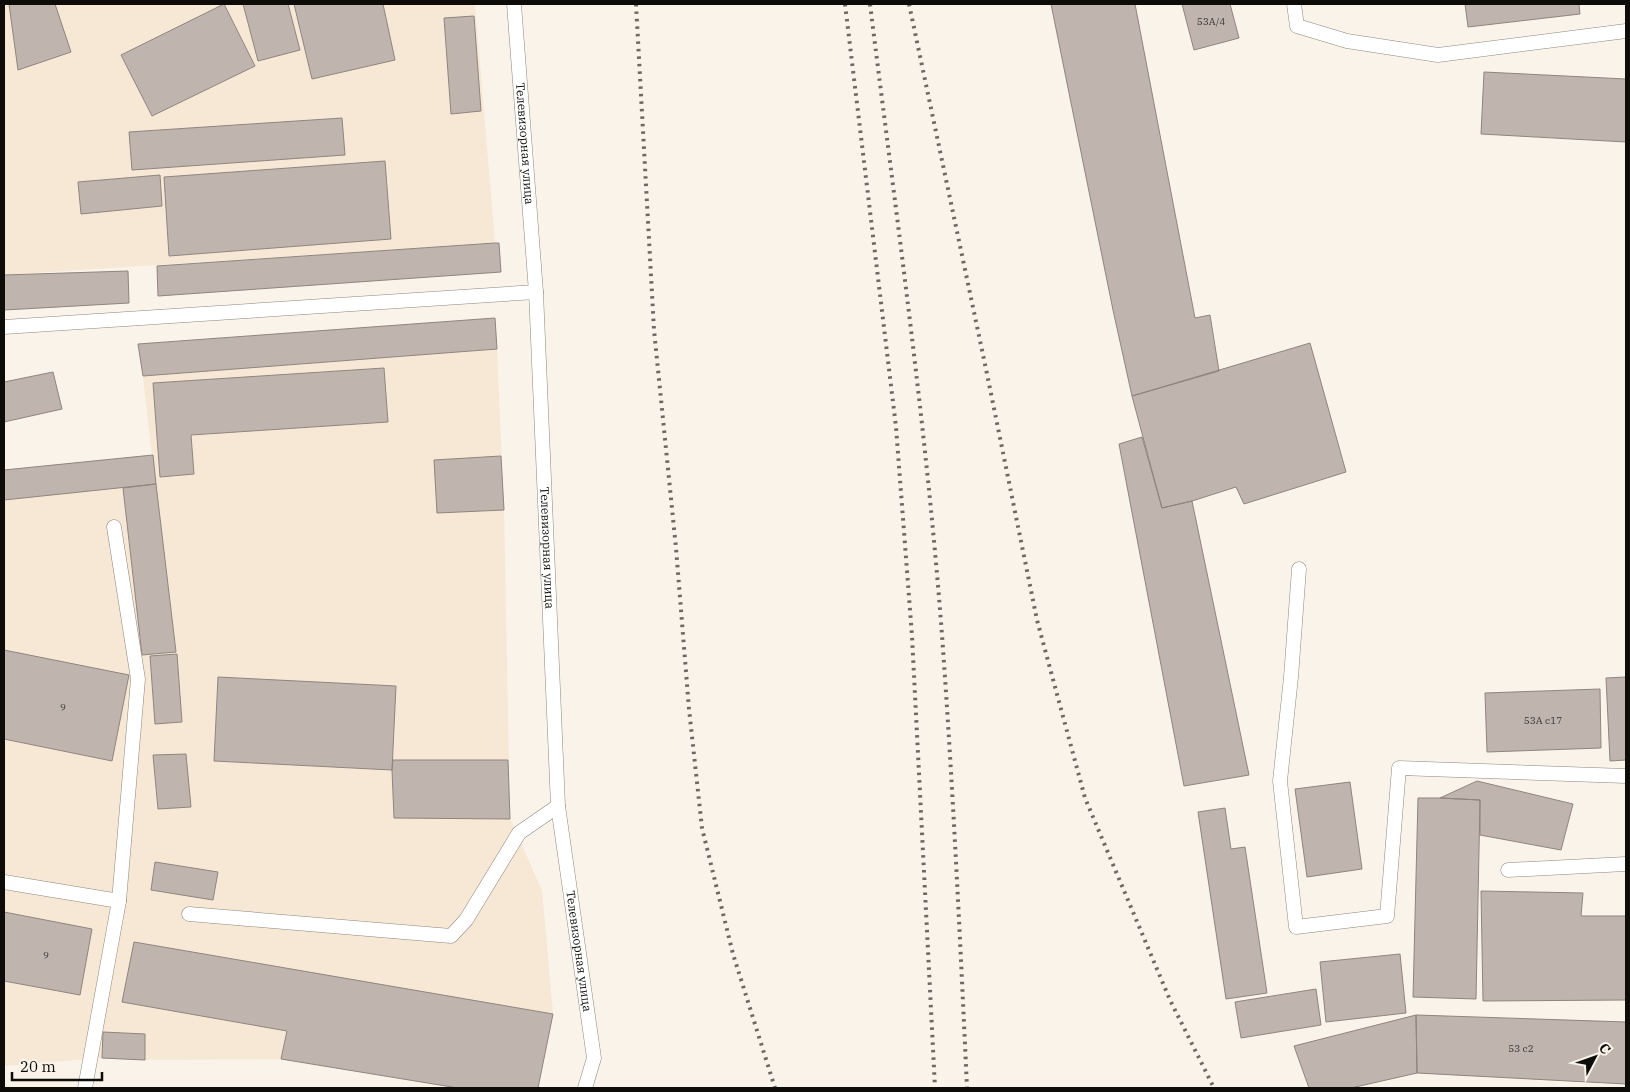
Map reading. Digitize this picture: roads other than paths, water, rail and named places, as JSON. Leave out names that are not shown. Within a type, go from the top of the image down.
[{"type":"lane","name":"Телевизорная улица","points":[[514,4],[536,292],[558,806],[594,1058],[585,1088]]},
{"type":"lane","points":[[1294,4],[1297,26],[1347,41],[1438,54],[1626,31]]},
{"type":"lane","points":[[4,327],[536,292]]},
{"type":"lane","points":[[85,1088],[119,901],[138,679],[114,526]]},
{"type":"lane","points":[[1298,569],[1291,678],[1280,781],[1296,927],[1387,916],[1399,768],[1626,776]]},
{"type":"lane","points":[[189,914],[451,936],[466,920],[519,833],[558,806]]},
{"type":"lane","points":[[1508,870],[1626,864]]},
{"type":"lane","points":[[4,882],[119,901]]},
{"type":"railway","points":[[636,4],[654,330],[676,548],[689,709],[702,828],[733,954],[775,1088]]},
{"type":"railway","points":[[845,4],[896,427],[912,636],[935,1088]]},
{"type":"railway","points":[[870,4],[928,477],[950,748],[967,1088]]},
{"type":"railway","points":[[909,4],[1037,620],[1085,798],[1170,1000],[1214,1088]]}]
